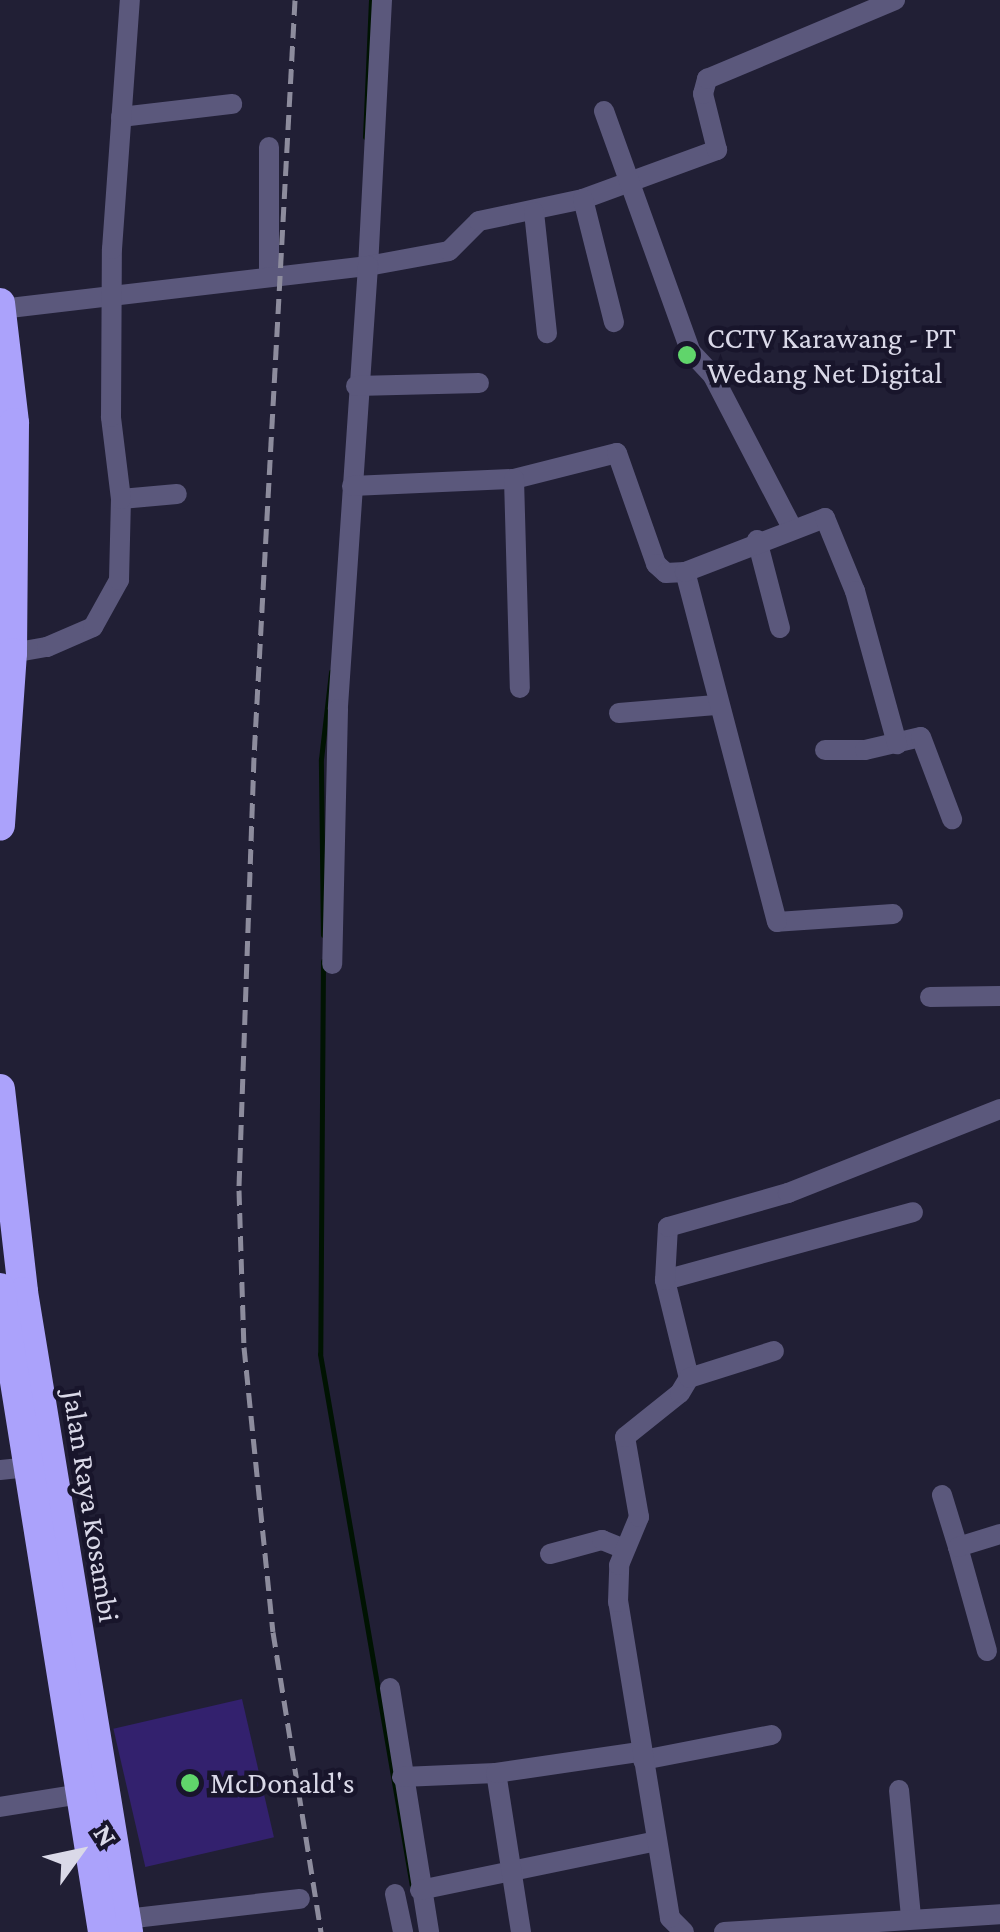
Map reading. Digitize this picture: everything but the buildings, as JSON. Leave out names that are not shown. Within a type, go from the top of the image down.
[{"type":"highway","points":[[0,306],[14,422],[12,653],[0,826]]},
{"type":"highway","name":"Jalan Raya Kosambi","points":[[0,1089],[85,1781]]},
{"type":"highway","name":"Jalan Raya Kosambi","points":[[0,1288],[14,1469],[119,1928]]},
{"type":"street","points":[[12,653],[77,636],[104,614],[119,580],[121,500],[110,417],[112,292],[130,0]]},
{"type":"street","points":[[332,964],[332,828],[382,0]]},
{"type":"street","points":[[0,306],[269,272],[364,266],[449,251],[479,221],[583,199],[717,150],[703,94],[713,74],[855,9],[895,0]]},
{"type":"street","points":[[121,117],[232,104]]},
{"type":"street","points":[[604,111],[691,352],[713,376],[792,526]]},
{"type":"street","points":[[269,147],[269,272]]},
{"type":"street","points":[[583,199],[614,322]]},
{"type":"street","points":[[534,212],[547,333]]},
{"type":"street","points":[[356,386],[478,383]]},
{"type":"street","points":[[352,486],[514,479],[617,453],[656,564],[666,572],[685,572],[820,516],[830,522],[897,744]]},
{"type":"street","points":[[514,479],[520,688]]},
{"type":"street","points":[[121,500],[177,494]]},
{"type":"street","points":[[757,540],[780,628]]},
{"type":"street","points":[[685,572],[716,705],[778,923],[894,914]]},
{"type":"street","points":[[620,713],[716,705]]},
{"type":"street","points":[[825,750],[923,739],[952,819]]},
{"type":"street","points":[[930,998],[1000,996]]},
{"type":"street","points":[[689,1378],[665,1280],[665,1231],[677,1221],[788,1193],[1000,1109]]},
{"type":"street","points":[[665,1280],[913,1212]]},
{"type":"street","points":[[684,1932],[670,1918],[618,1602],[624,1549],[640,1518],[626,1432],[680,1393],[689,1378],[774,1351]]},
{"type":"street","points":[[942,1495],[987,1652]]},
{"type":"street","points":[[958,1547],[1000,1534]]},
{"type":"street","points":[[550,1554],[602,1540],[624,1549]]},
{"type":"street","points":[[390,1688],[429,1932]]},
{"type":"street","points":[[402,1777],[496,1773],[772,1735]]},
{"type":"street","points":[[496,1773],[521,1932]]},
{"type":"street","points":[[0,1807],[85,1781]]},
{"type":"street","points":[[899,1790],[911,1918]]},
{"type":"street","points":[[420,1890],[658,1842]]},
{"type":"street","points":[[395,1894],[403,1932]]},
{"type":"street","points":[[119,1928],[300,1899]]},
{"type":"street","points":[[724,1932],[825,1930],[911,1918],[1000,1914]]},
{"type":"waterway","points":[[365,137],[371,0]]},
{"type":"waterway","points":[[323,935],[321,759],[331,672]]},
{"type":"waterway","points":[[323,961],[320,1354],[413,1892]]},
{"type":"railway","points":[[295,0],[254,757],[239,1190],[244,1347],[273,1632],[321,1932]]},
{"type":"place","name":"CCTV Karawang - PT Wedang Net Digital","points":[[687,355]]},
{"type":"place","name":"McDonald's","points":[[190,1783]]}]
